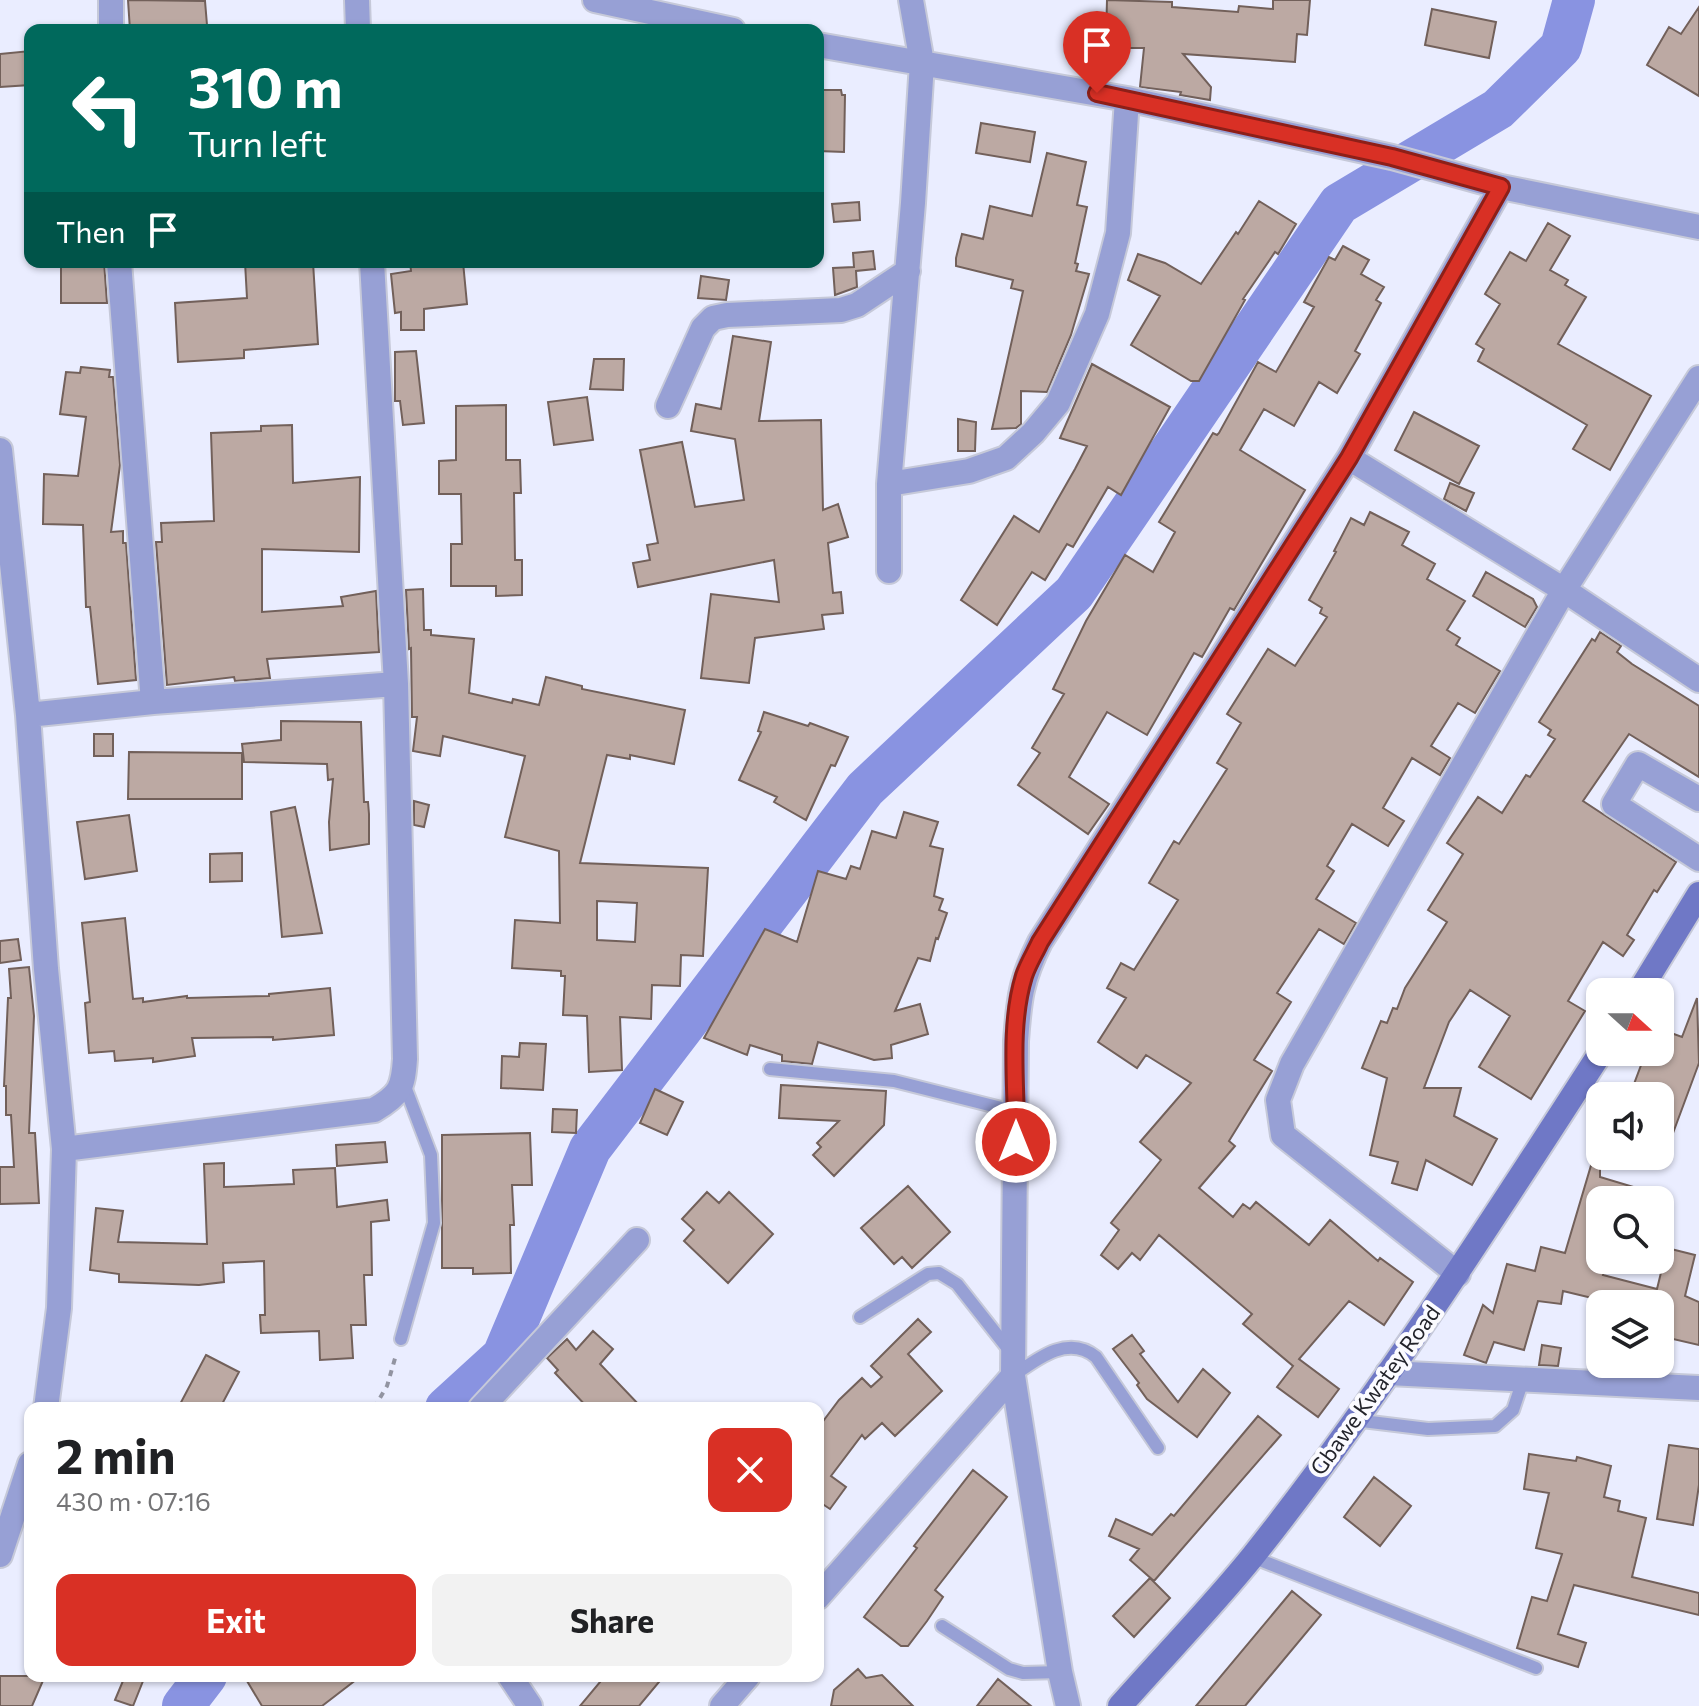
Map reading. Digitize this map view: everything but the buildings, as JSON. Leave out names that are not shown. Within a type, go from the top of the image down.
[{"type":"street","points":[[111,0],[111,24]]},
{"type":"street","points":[[357,0],[358,24]]},
{"type":"street","points":[[595,0],[692,12],[719,24]]},
{"type":"street","points":[[889,571],[889,484],[922,63],[911,0]]},
{"type":"street","points":[[824,46],[1127,99],[1392,157],[1501,187],[1699,227]]},
{"type":"street","points":[[889,484],[969,471],[1006,458],[1033,433],[1058,403],[1097,314],[1118,233],[1127,99]]},
{"type":"street","points":[[1068,1706],[1060,1672],[1014,1366],[1016,1041],[1019,995],[1025,972],[1040,942],[1349,458],[1501,187]]},
{"type":"street","points":[[119,268],[153,702]]},
{"type":"street","points":[[64,1149],[374,1110],[392,1100],[403,1083],[405,1043],[396,684],[372,268]]},
{"type":"street","points":[[668,406],[703,328],[713,318],[841,310],[857,305],[908,271]]},
{"type":"street","points":[[1458,1274],[1283,1135],[1278,1100],[1292,1064],[1564,590],[1699,378]]},
{"type":"street","points":[[0,450],[28,715],[46,969],[64,1149],[59,1308],[47,1402]]},
{"type":"street","points":[[1349,458],[1564,590],[1699,680]]},
{"type":"street","points":[[28,715],[153,702],[396,684]]},
{"type":"street","points":[[1699,799],[1638,764],[1614,804],[1699,859]]},
{"type":"street","points":[[1648,978],[1699,894]]},
{"type":"street","name":"Gbawe Kwatey Road","points":[[1120,1706],[1252,1557],[1354,1420],[1458,1274],[1592,1066]]},
{"type":"street","points":[[487,1402],[637,1240]]},
{"type":"street","points":[[824,1590],[1014,1366]]},
{"type":"street","points":[[1388,1373],[1699,1388]]},
{"type":"street","points":[[0,1554],[24,1482]]},
{"type":"street","points":[[514,1682],[530,1706]]},
{"type":"street","points":[[722,1706],[743,1682]]},
{"type":"lane","points":[[770,1069],[894,1081],[1017,1112]]},
{"type":"lane","points":[[401,1339],[434,1223],[431,1155],[403,1083]]},
{"type":"lane","points":[[860,1317],[928,1274],[939,1273],[957,1284],[1014,1366],[1048,1351],[1080,1348],[1089,1351],[1158,1448]]},
{"type":"lane","points":[[1354,1420],[1428,1429],[1495,1426],[1513,1410],[1523,1380]]},
{"type":"lane","points":[[1252,1557],[1536,1668]]},
{"type":"lane","points":[[942,1626],[1009,1669],[1023,1673],[1060,1672]]},
{"type":"path","points":[[378,1402],[387,1386],[401,1339]]},
{"type":"waterway","points":[[453,1402],[503,1356],[590,1149],[865,789],[1074,593],[1339,204],[1498,109],[1561,47],[1574,0]]},
{"type":"waterway","points":[[183,1706],[201,1682]]},
{"type":"route","points":[[1016,1142],[1019,995],[1025,972],[1040,942],[1349,458],[1501,187],[1392,157],[1097,93]]}]
